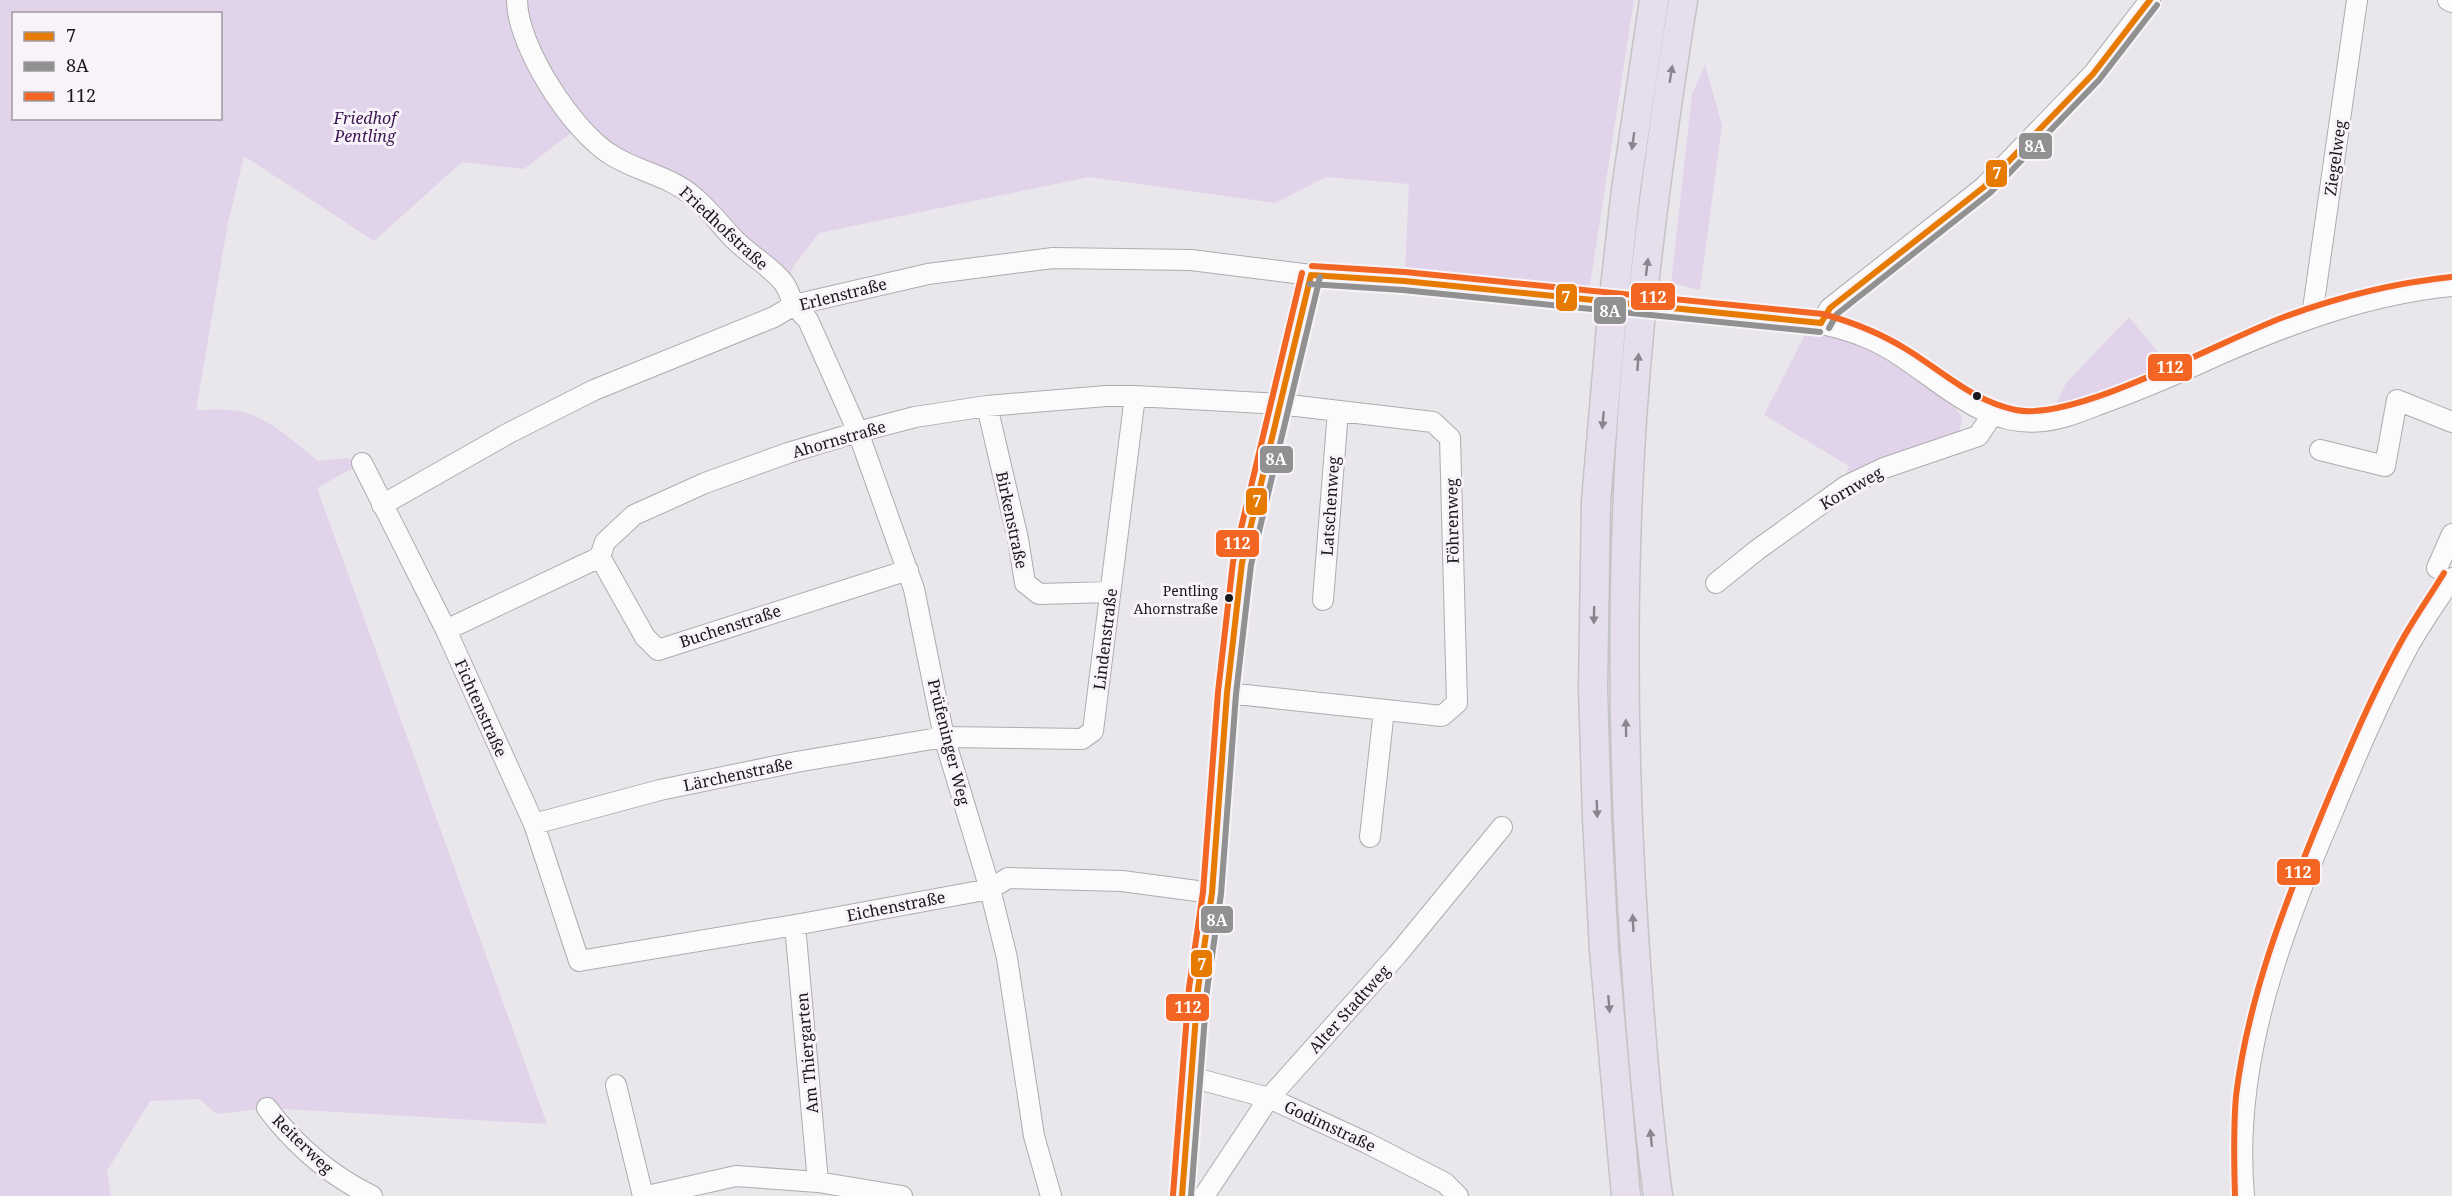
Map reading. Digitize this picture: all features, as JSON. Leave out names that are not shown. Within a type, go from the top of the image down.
[{"type":"highway","points":[[1626,1196],[1604,950],[1597,818],[1593,688],[1596,513],[1613,304],[1626,189],[1654,0]]},
{"type":"highway","points":[[1658,1196],[1643,1060],[1627,827],[1626,580],[1628,504],[1640,325],[1663,129],[1683,0]]},
{"type":"street","name":"Friedhofstraße","points":[[517,0],[520,23],[538,67],[586,134],[611,155],[669,180],[694,196],[736,241],[784,283],[794,305]]},
{"type":"street","points":[[1821,323],[1830,308],[1984,187],[2093,74],[2150,0]]},
{"type":"street","name":"Ziegelweg","points":[[2312,316],[2357,0]]},
{"type":"street","points":[[2448,0],[2452,2]]},
{"type":"street","name":"Erlenstraße","points":[[382,505],[509,433],[594,390],[774,317],[794,305],[928,274],[1053,258],[1191,260],[1311,275],[1404,281],[1821,323],[1872,340],[1903,358],[1957,397],[1993,414],[2016,420],[2043,421],[2071,415],[2146,388],[2312,316],[2420,289],[2452,285]]},
{"type":"street","points":[[1182,1196],[1198,989],[1212,893],[1227,693],[1243,556],[1311,275]]},
{"type":"street","name":"Prüfeninger Weg","points":[[794,305],[808,320],[858,432],[915,589],[944,738],[990,889],[1007,958],[1034,1136],[1051,1196]]},
{"type":"street","name":"Ahornstraße","points":[[600,557],[605,542],[634,515],[705,483],[788,453],[915,417],[987,406],[1106,396],[1280,404]]},
{"type":"street","name":"Lindenstraße","points":[[944,738],[1082,739],[1093,731],[1135,396]]},
{"type":"street","points":[[2320,450],[2385,466],[2397,400],[2452,422]]},
{"type":"street","name":"Föhrenweg","points":[[1227,693],[1442,716],[1456,703],[1450,438],[1433,422],[1280,404]]},
{"type":"street","name":"Birkenstraße","points":[[987,406],[1018,539],[1025,583],[1039,594],[1110,592]]},
{"type":"street","name":"Latschenweg","points":[[1323,600],[1338,411]]},
{"type":"street","name":"Kornweg","points":[[1716,583],[1757,550],[1846,486],[1884,468],[1978,436],[1993,414]]},
{"type":"street","name":"Fichtenstraße","points":[[362,463],[446,630],[534,824],[579,961]]},
{"type":"street","points":[[2244,1196],[2242,1118],[2251,1060],[2269,982],[2299,891],[2372,719],[2444,573],[2452,534]]},
{"type":"street","points":[[446,630],[600,557]]},
{"type":"street","name":"Buchenstraße","points":[[600,557],[645,636],[658,650],[908,570]]},
{"type":"street","points":[[1370,837],[1384,710]]},
{"type":"street","name":"Lärchenstraße","points":[[534,824],[660,790],[762,769],[944,738]]},
{"type":"street","name":"Alter Stadtweg","points":[[1204,1196],[1269,1098],[1397,955],[1502,827]]},
{"type":"street","name":"Eichenstraße","points":[[579,961],[795,925],[990,889],[1008,878],[1122,881],[1212,893]]},
{"type":"street","name":"Am Thiergarten","points":[[795,925],[818,1182]]},
{"type":"street","name":"Godimstraße","points":[[1191,1077],[1269,1098],[1445,1183],[1458,1196]]},
{"type":"street","points":[[615,1085],[645,1196],[736,1176],[818,1182],[902,1196]]},
{"type":"street","name":"Reiterweg","points":[[267,1108],[278,1123],[324,1167],[348,1184],[372,1196]]},
{"type":"green space","name":"Friedhof Pentling","points":[[0,0],[1634,0],[1590,285],[1547,285],[1405,272],[1409,184],[1326,177],[1275,203],[1089,177],[819,233],[793,267],[787,284],[684,190],[575,130],[524,169],[462,162],[374,241],[244,156],[228,223],[196,410],[237,411],[253,415],[292,439],[318,461],[347,458],[362,463],[317,488],[547,1124],[267,1108],[217,1114],[199,1099],[150,1101],[107,1171],[111,1196],[0,1196]]},
{"type":"green space","points":[[1705,65],[1722,125],[1700,290],[1671,283],[1692,94]]},
{"type":"green space","points":[[2129,317],[2172,369],[2052,412],[2066,383]]},
{"type":"green space","points":[[1808,329],[1875,351],[1954,407],[1962,417],[1960,430],[1951,440],[1844,480],[1849,466],[1764,415]]},
{"type":"transit line","name":"7","points":[[1821,323],[1830,308],[1984,187],[2093,74],[2150,0]]},
{"type":"transit line","name":"8A","points":[[1829,328],[1837,314],[1990,193],[2099,80],[2157,5]]},
{"type":"transit line","name":"112","points":[[1312,266],[1405,272],[1823,314],[1855,324],[1886,338],[1972,393],[2016,410],[2042,410],[2074,404],[2111,392],[2284,317],[2346,297],[2387,287],[2451,277]]},
{"type":"transit line","name":"112","points":[[1173,1195],[1189,988],[1203,892],[1218,692],[1233,562],[1302,273]]},
{"type":"transit line","name":"7","points":[[1311,275],[1404,281],[1821,323]]},
{"type":"transit line","name":"7","points":[[1182,1196],[1198,989],[1212,893],[1227,693],[1242,563],[1311,275]]},
{"type":"transit line","name":"8A","points":[[1191,1196],[1207,990],[1221,894],[1236,694],[1251,565],[1320,277]]},
{"type":"transit line","name":"8A","points":[[1310,284],[1403,290],[1820,332]]},
{"type":"transit line","name":"112","points":[[2235,1196],[2236,1096],[2249,1023],[2270,951],[2309,846],[2369,704],[2406,633],[2444,573]]},
{"type":"place","name":"Pentling Ahornstraße","points":[[1229,598]]}]
